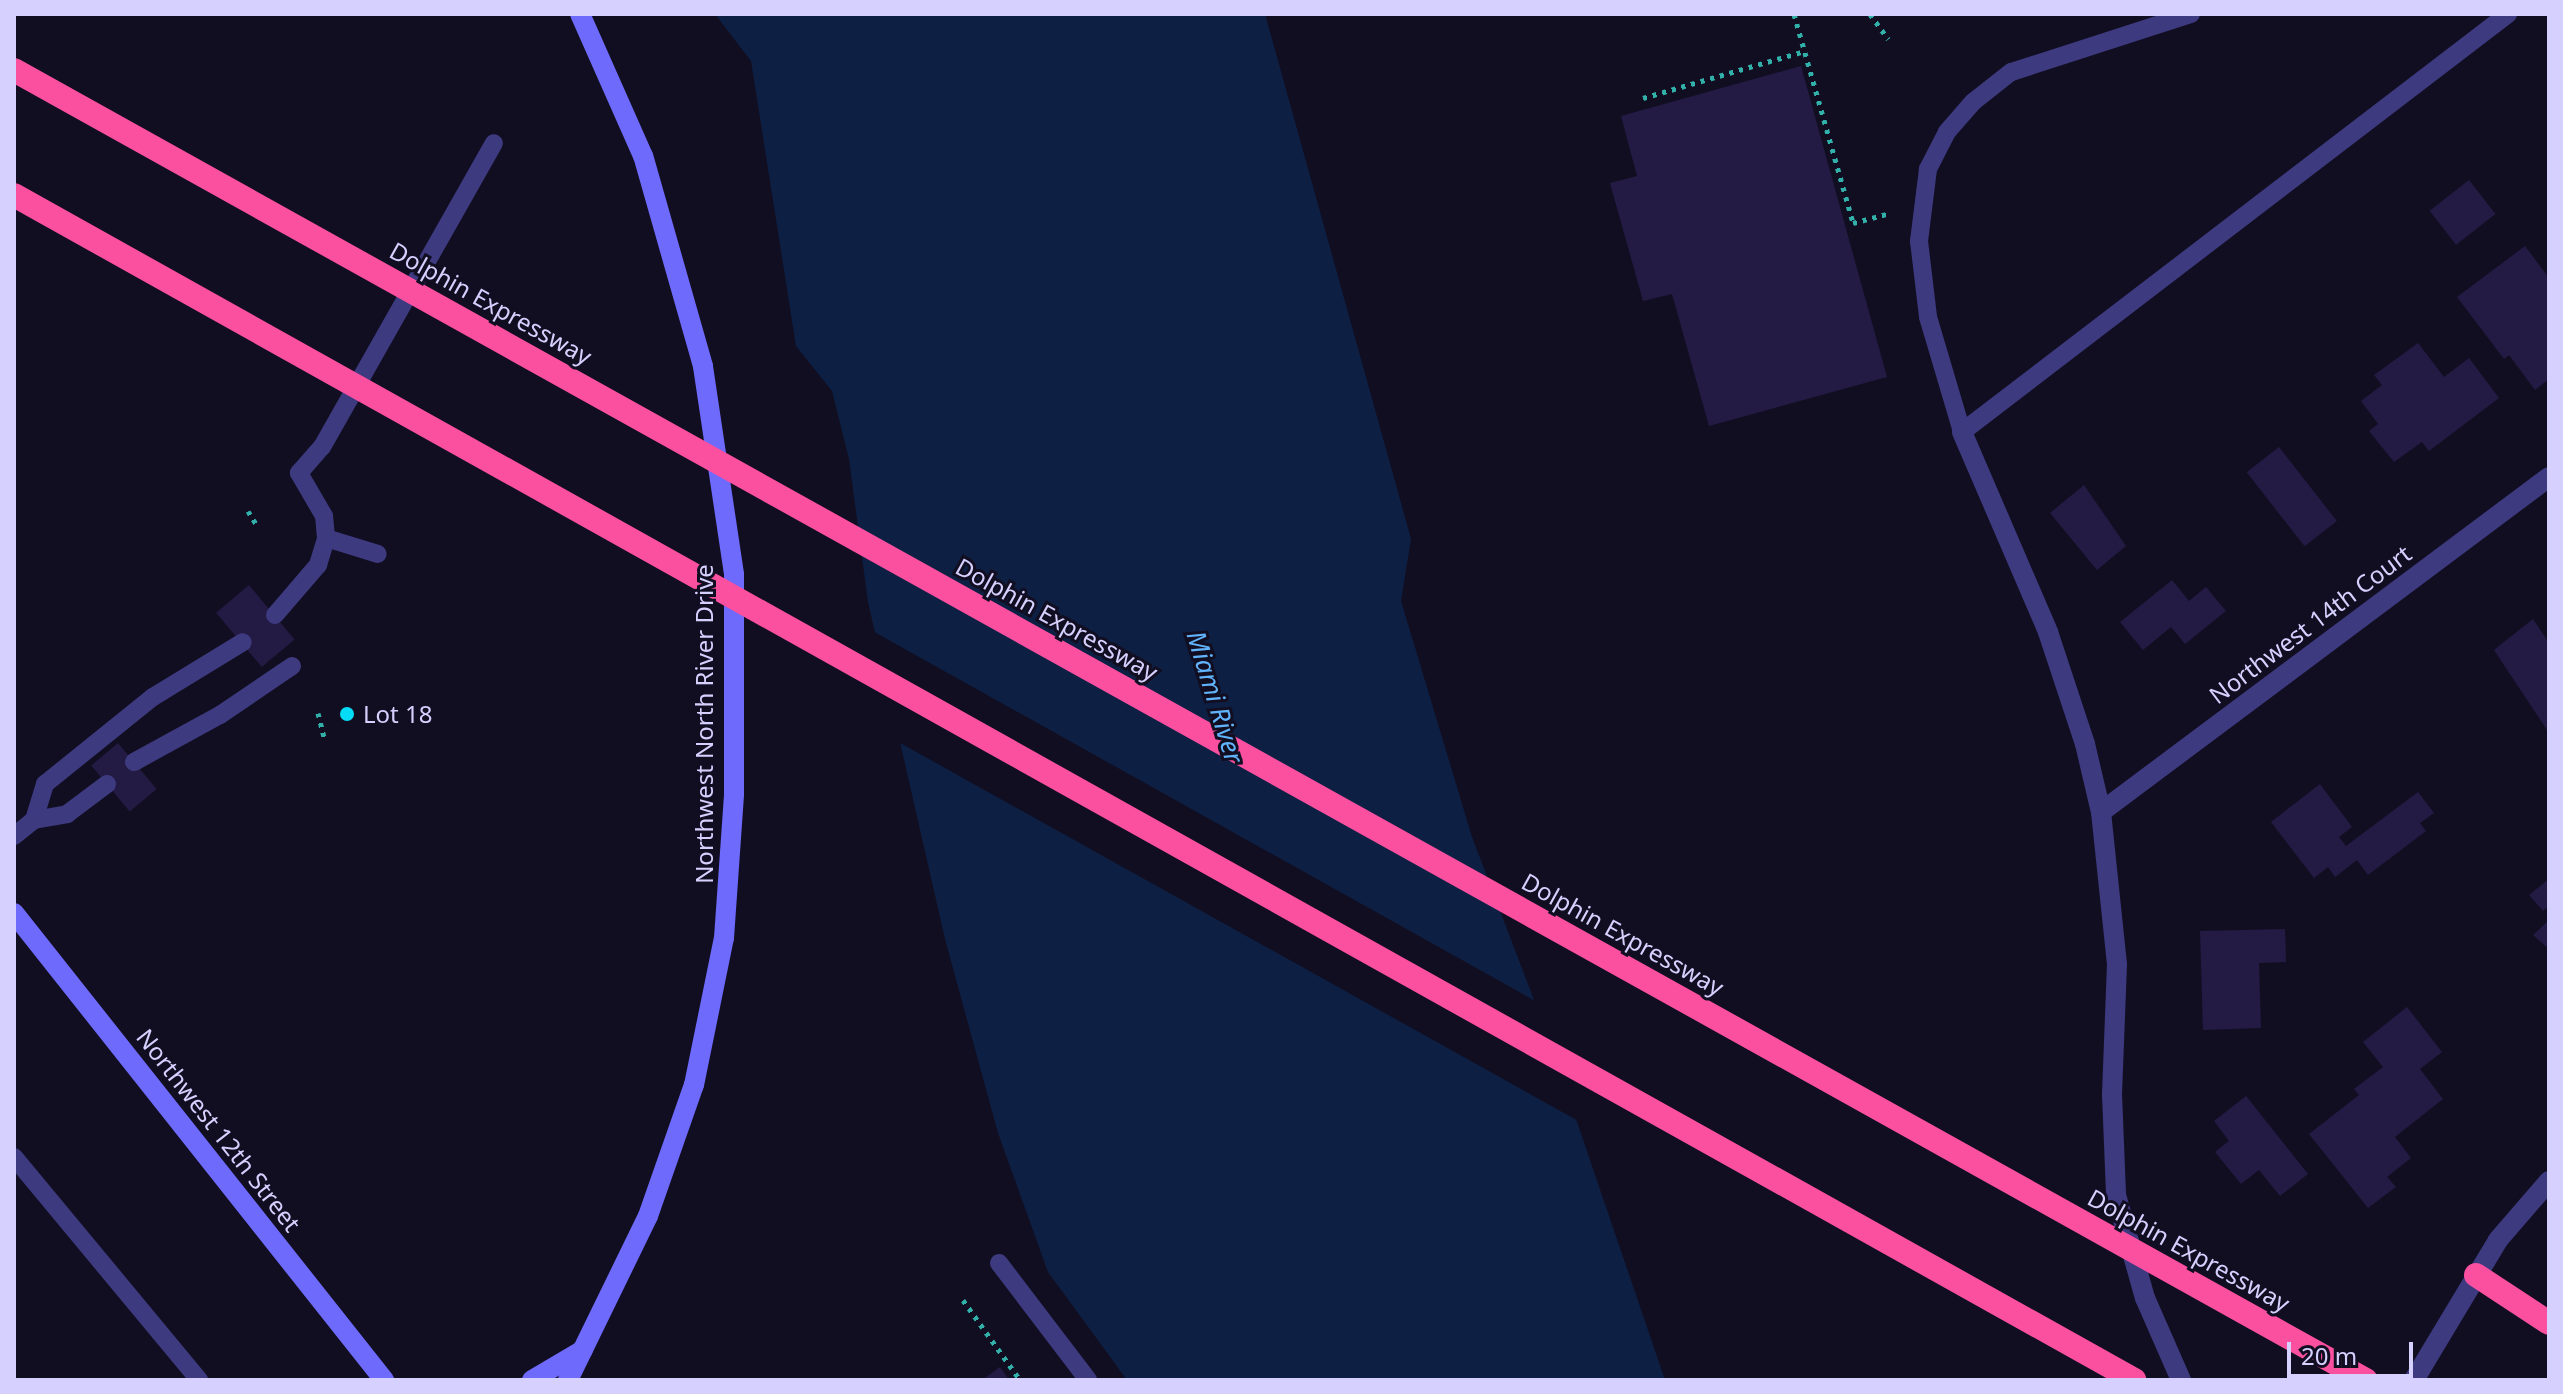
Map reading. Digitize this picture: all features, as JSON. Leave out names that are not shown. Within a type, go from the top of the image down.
[{"type":"highway","name":"Dolphin Expressway","points":[[14,70],[2366,1380]]},
{"type":"highway","points":[[14,195],[2134,1380]]},
{"type":"highway","points":[[2476,1275],[2549,1323]]},
{"type":"main road","name":"Northwest North River Drive","points":[[568,1380],[587,1348],[673,1150],[718,977],[734,794],[735,643],[726,501],[688,305],[643,156],[580,14]]},
{"type":"main road","name":"Northwest 12th Street","points":[[14,913],[384,1380]]},
{"type":"main road","points":[[532,1380],[587,1348]]},
{"type":"street","points":[[1962,432],[2065,677],[2101,812],[2117,964],[2112,1094],[2116,1195],[2145,1298],[2181,1380]]},
{"type":"street","name":"Northwest 14th Court","points":[[2101,812],[2549,477]]},
{"type":"street","points":[[2414,1380],[2476,1275],[2549,1181]]},
{"type":"lane","points":[[2191,14],[2011,72],[1973,102],[1947,132],[1928,169],[1919,241],[1928,317],[1962,432],[2508,14]]},
{"type":"lane","points":[[275,615],[318,565],[326,538],[324,516],[299,473],[322,447],[494,143]]},
{"type":"lane","points":[[326,538],[378,554]]},
{"type":"lane","points":[[34,820],[45,784],[153,697],[243,642]]},
{"type":"lane","points":[[134,762],[220,715],[292,666]]},
{"type":"lane","points":[[14,836],[34,820],[67,814],[107,784]]},
{"type":"lane","points":[[14,1157],[199,1380]]},
{"type":"lane","points":[[999,1263],[1088,1380]]},
{"type":"path","points":[[1794,14],[1853,223],[1890,213]]},
{"type":"path","points":[[1870,14],[1888,39]]},
{"type":"path","points":[[1643,98],[1805,51]]},
{"type":"path","points":[[248,511],[256,524]]},
{"type":"path","points":[[318,713],[324,737]]},
{"type":"path","points":[[963,1300],[1020,1380]]},
{"type":"water","name":"Miami River","points":[[715,14],[1265,14],[1411,539],[1401,601],[1472,837],[1548,1037],[1665,1380],[1127,1380],[1048,1272],[998,1133],[945,939],[868,602],[849,459],[832,391],[796,346],[751,61]]},
{"type":"pier","points":[[869,629],[1539,1003],[1582,1123],[893,739]]},
{"type":"building","points":[[1801,66],[1887,377],[1709,426],[1672,294],[1643,301],[1610,183],[1637,176],[1621,116]]},
{"type":"building","points":[[2469,180],[2495,214],[2456,245],[2430,211]]},
{"type":"building","points":[[2525,246],[2549,278],[2549,379],[2535,390],[2509,355],[2504,359],[2457,297]]},
{"type":"building","points":[[2418,343],[2444,377],[2469,358],[2499,398],[2429,451],[2422,442],[2394,462],[2369,431],[2378,424],[2361,401],[2382,385],[2374,375]]},
{"type":"building","points":[[2279,447],[2337,521],[2305,546],[2247,472]]},
{"type":"building","points":[[2084,485],[2126,546],[2097,570],[2050,513]]},
{"type":"building","points":[[2172,580],[2189,601],[2206,587],[2226,611],[2185,644],[2171,627],[2143,650],[2120,622]]},
{"type":"building","points":[[249,585],[295,639],[262,667],[216,613]]},
{"type":"building","points":[[2533,619],[2549,643],[2549,733],[2494,650]]},
{"type":"building","points":[[118,743],[157,789],[130,811],[91,765]]},
{"type":"building","points":[[2320,784],[2352,827],[2339,837],[2346,846],[2418,792],[2434,813],[2420,823],[2426,831],[2368,875],[2357,860],[2335,877],[2328,867],[2314,878],[2271,822]]},
{"type":"building","points":[[2549,879],[2549,906],[2543,911],[2529,895]]},
{"type":"building","points":[[2549,920],[2549,949],[2533,935]]},
{"type":"building","points":[[2285,929],[2286,962],[2259,963],[2261,1028],[2203,1030],[2200,931]]},
{"type":"building","points":[[2407,1007],[2442,1052],[2420,1069],[2443,1099],[2395,1137],[2411,1158],[2387,1177],[2396,1187],[2368,1208],[2309,1134],[2359,1095],[2354,1089],[2383,1067],[2363,1042]]},
{"type":"building","points":[[2246,1096],[2308,1174],[2280,1196],[2259,1170],[2241,1184],[2215,1152],[2229,1141],[2214,1121]]},
{"type":"building","points":[[1000,1367],[1009,1380],[982,1380]]},
{"type":"place","name":"Lot 18","points":[[347,714]]}]
